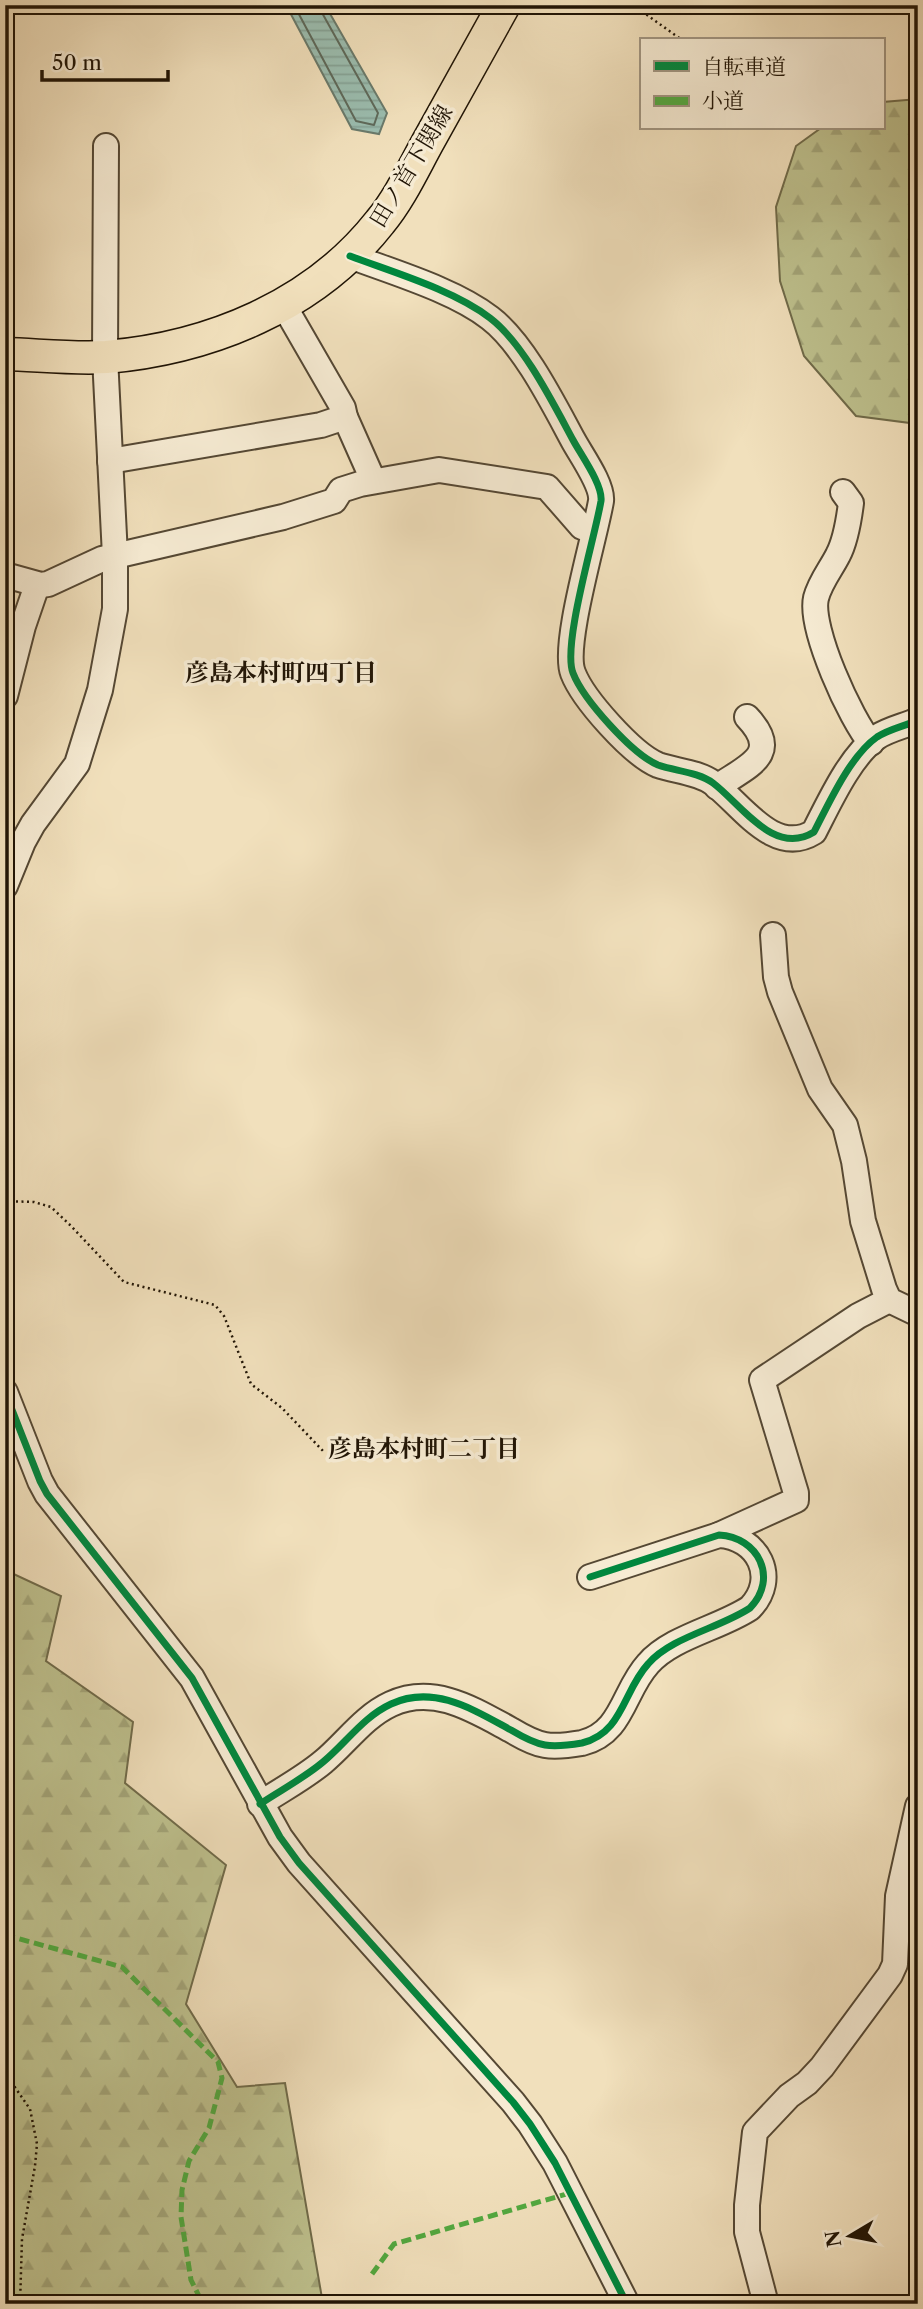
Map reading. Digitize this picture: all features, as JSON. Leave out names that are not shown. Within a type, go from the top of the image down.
[{"type":"main road","name":"田ノ首下関線","points":[[5,354],[105,357],[177,347],[243,325],[283,304],[321,279],[350,256],[382,221],[504,5]]},
{"type":"street","points":[[5,886],[33,824],[77,764],[106,666],[115,609],[115,556],[105,357],[106,146]]},
{"type":"street","points":[[350,256],[457,299],[489,317],[499,326],[549,397],[600,488],[601,500],[570,664],[586,695],[617,732],[649,760],[704,779],[776,835],[796,838],[814,832],[840,783],[871,743],[882,734],[918,720]]},
{"type":"street","points":[[283,304],[343,408],[373,480]]},
{"type":"street","points":[[110,461],[321,425],[345,417]]},
{"type":"street","points":[[5,696],[23,626],[36,588],[41,585],[60,581],[102,559],[283,517],[334,501],[341,490],[373,480],[439,470],[537,485],[552,491],[582,527],[594,530]]},
{"type":"street","points":[[843,492],[851,503],[841,549],[817,594],[814,611],[820,638],[835,677],[863,735],[871,743]]},
{"type":"street","points":[[5,575],[41,585]]},
{"type":"street","points":[[717,787],[760,757],[764,748],[760,733],[747,717]]},
{"type":"street","points":[[773,935],[776,977],[780,992],[820,1089],[845,1125],[854,1161],[863,1221],[889,1300],[918,1314]]},
{"type":"street","points":[[590,1577],[719,1535],[796,1500],[762,1380],[858,1316],[889,1300]]},
{"type":"street","points":[[5,1392],[47,1494],[192,1678],[280,1837],[299,1863],[530,2124],[555,2163],[627,2304]]},
{"type":"street","points":[[260,1804],[323,1763],[375,1713],[393,1703],[411,1698],[442,1698],[460,1703],[543,1745],[563,1746],[597,1737],[615,1721],[644,1667],[653,1658],[670,1647],[740,1615],[757,1601],[763,1582],[761,1559],[733,1535],[719,1535]]},
{"type":"street","points":[[766,2304],[747,2232],[747,2205],[755,2132],[789,2096],[807,2083],[822,2067],[890,1975],[895,1964],[898,1896],[918,1806]]},
{"type":"path","points":[[633,5],[679,38]]},
{"type":"path","points":[[5,1201],[34,1202],[51,1208],[70,1224],[124,1282],[215,1305],[224,1316],[251,1384],[282,1408],[325,1453]]},
{"type":"path","points":[[5,2073],[30,2109],[37,2144],[22,2239],[20,2304]]},
{"type":"green space","points":[[918,99],[918,424],[856,416],[804,356],[780,281],[776,207],[796,146],[818,130],[884,130],[884,102]]},
{"type":"green space","points":[[5,1570],[61,1596],[46,1661],[133,1722],[125,1783],[226,1865],[186,2004],[237,2087],[285,2083],[323,2304],[5,2304]]},
{"type":"water","points":[[286,5],[325,5],[387,113],[379,134],[352,129]]},
{"type":"marked path","points":[[5,1935],[122,1967],[218,2062],[222,2078],[209,2128],[189,2161],[182,2190],[181,2217],[191,2280],[203,2304]]},
{"type":"marked path","points":[[372,2274],[394,2244],[570,2193]]},
{"type":"cycle path","points":[[350,256],[441,290],[490,318],[514,342],[547,392],[591,470],[601,494],[575,616],[571,659],[573,673],[597,711],[635,750],[658,765],[707,779],[759,825],[785,838],[799,838],[814,832],[841,781],[867,745],[882,734],[918,720]]},
{"type":"cycle path","points":[[5,1392],[47,1494],[192,1678],[280,1837],[299,1863],[530,2124],[555,2163],[627,2304]]},
{"type":"cycle path","points":[[260,1804],[316,1768],[381,1709],[407,1699],[423,1697],[453,1702],[527,1739],[545,1745],[582,1743],[596,1738],[614,1721],[648,1664],[669,1647],[750,1608],[759,1596],[763,1584],[763,1572],[754,1551],[733,1537],[719,1535],[590,1577]]},
{"type":"district","name":"彦島本村町四丁目","points":[[281,673]]},
{"type":"district","name":"彦島本村町二丁目","points":[[424,1449]]}]
